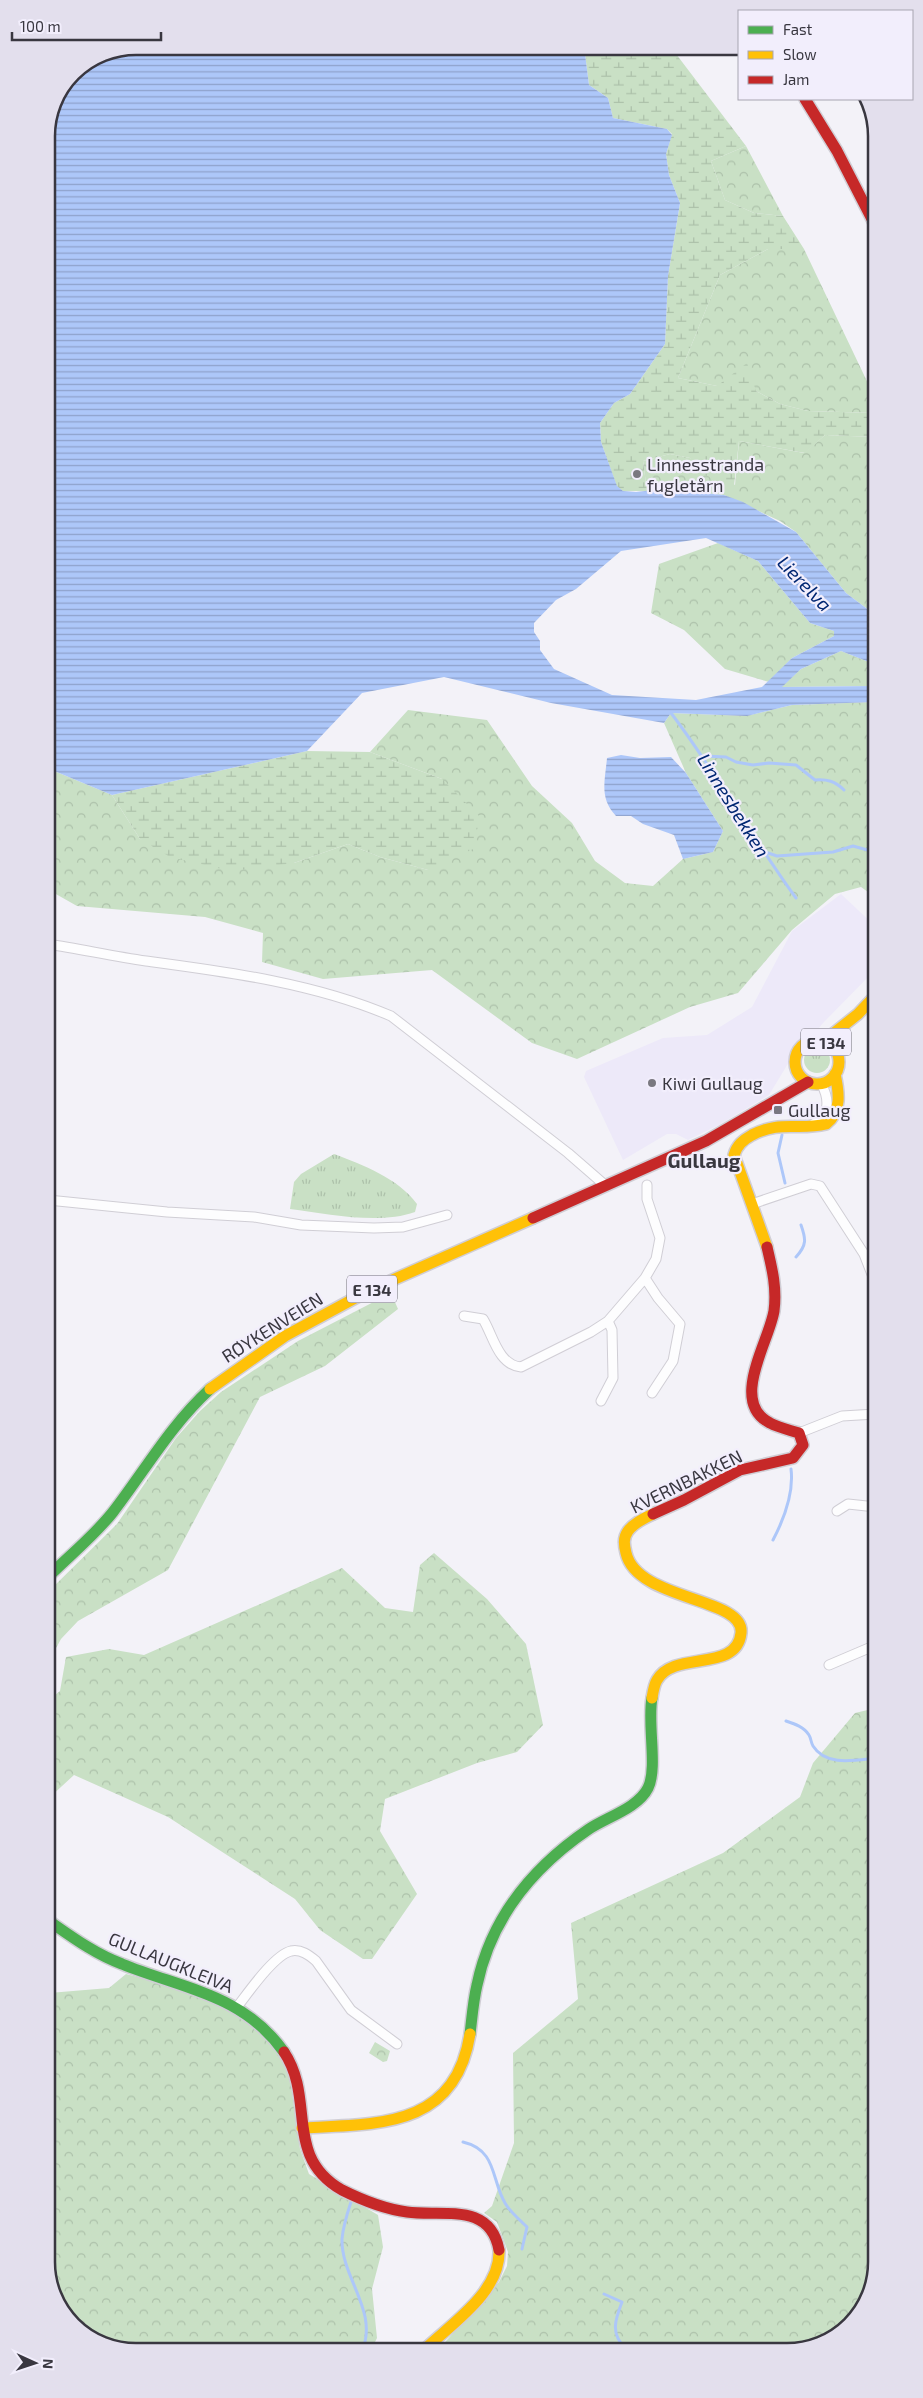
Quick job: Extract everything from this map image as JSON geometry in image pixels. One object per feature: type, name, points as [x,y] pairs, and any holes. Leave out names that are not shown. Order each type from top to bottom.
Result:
[{"type":"main road","points":[[806,100],[836,151],[868,212]]},
{"type":"main road","name":"E 134","points":[[824,1041],[858,1014],[868,1003]]},
{"type":"main road","name":"E 134","points":[[821,1083],[835,1074],[838,1054],[858,1014]]},
{"type":"main road","name":"E 134","points":[[808,1082],[801,1077],[796,1068],[795,1057],[801,1046],[812,1040],[824,1041],[832,1046],[838,1054]]},
{"type":"main road","name":"RØYKENVEIEN","points":[[770,1103],[796,1068]]},
{"type":"main road","points":[[799,1433],[786,1430],[762,1418],[753,1403],[750,1389],[774,1311],[776,1288],[771,1258],[734,1160],[736,1146],[768,1127],[824,1124],[832,1118],[836,1111],[839,1094],[835,1074]]},
{"type":"main road","points":[[808,1082],[821,1083]]},
{"type":"main road","name":"RØYKENVEIEN","points":[[55,1570],[112,1513],[155,1450],[189,1408],[235,1369],[285,1336],[345,1302],[418,1268],[706,1141],[808,1082]]},
{"type":"main road","name":"KVERNBAKKEN","points":[[302,2128],[402,2118],[427,2108],[439,2100],[454,2083],[467,2056],[479,1976],[494,1937],[514,1899],[535,1873],[564,1848],[632,1804],[644,1794],[650,1784],[652,1774],[652,1696],[657,1679],[664,1671],[672,1667],[720,1657],[733,1651],[741,1640],[738,1624],[727,1612],[657,1584],[638,1574],[631,1567],[624,1549],[630,1528],[639,1520],[682,1502],[721,1479],[747,1467],[793,1458],[803,1445],[799,1433]]},
{"type":"main road","name":"GULLAUGKLEIVA","points":[[55,1925],[121,1964],[144,1974],[193,1987],[237,2007],[275,2040],[293,2067],[302,2128],[313,2164],[323,2177],[346,2191],[393,2208],[416,2213],[466,2214],[489,2227],[499,2245],[499,2267],[488,2284],[431,2343]]},
{"type":"street","points":[[55,945],[246,976],[336,996],[391,1016],[568,1153],[606,1186]]},
{"type":"street","points":[[812,1125],[821,1119],[826,1111],[828,1100],[821,1083]]},
{"type":"street","points":[[752,1204],[811,1184],[820,1186],[864,1254],[868,1264]]},
{"type":"street","points":[[464,1316],[483,1319],[504,1358],[510,1365],[521,1367],[591,1332],[608,1321],[645,1278],[656,1259],[660,1238],[648,1199],[647,1185]]},
{"type":"street","points":[[55,1201],[167,1212],[254,1217],[301,1225],[374,1228],[403,1226],[447,1214]]},
{"type":"street","points":[[645,1278],[658,1298],[680,1324],[673,1361],[652,1393]]},
{"type":"street","points":[[601,1401],[613,1378],[612,1330],[608,1321]]},
{"type":"street","points":[[799,1433],[842,1416],[868,1414]]},
{"type":"street","points":[[837,1511],[848,1504],[868,1506]]},
{"type":"street","points":[[829,1666],[868,1649]]},
{"type":"street","points":[[237,2007],[283,1955],[298,1951],[309,1955],[316,1961],[351,2010],[397,2044]]},
{"type":"shaded area","points":[[841,894],[868,919],[868,977],[824,1022],[789,1062],[769,1095],[719,1125],[688,1140],[676,1134],[667,1134],[623,1160],[584,1077],[586,1071],[663,1038],[707,1035],[752,1007],[792,931]]},
{"type":"green space","points":[[585,55],[677,55],[746,146],[711,161],[725,200],[754,213],[783,216],[804,249],[768,249],[720,275],[678,378],[717,386],[747,363],[756,391],[780,404],[808,411],[868,413],[868,437],[825,435],[805,453],[739,441],[734,486],[700,473],[690,458],[670,454],[643,461],[647,491],[623,491],[617,487],[601,442],[600,423],[614,403],[630,394],[665,344],[668,276],[680,203],[669,175],[666,154],[672,134],[667,129],[613,118],[608,98],[589,85]]},
{"type":"green space","points":[[746,146],[783,216],[754,213],[725,200],[711,161]]},
{"type":"green space","points":[[768,249],[804,249],[868,383],[868,413],[808,411],[780,404],[756,391],[678,378],[720,275]]},
{"type":"green space","points":[[825,435],[868,437],[868,610],[846,593],[796,532],[780,521],[724,495],[663,489],[647,491],[643,461],[670,454],[690,458],[735,485],[739,441],[804,453]]},
{"type":"green space","points":[[718,543],[758,561],[810,623],[834,631],[834,636],[792,658],[769,682],[725,669],[684,630],[651,613],[659,564]]},
{"type":"green space","points":[[841,651],[868,662],[868,686],[781,687],[801,669]]},
{"type":"green space","points":[[868,702],[868,892],[861,887],[835,894],[792,930],[738,993],[690,1007],[577,1059],[532,1043],[432,970],[323,979],[262,962],[263,933],[205,917],[77,906],[55,894],[55,771],[112,795],[140,839],[294,863],[348,844],[380,857],[428,870],[442,779],[370,752],[408,710],[487,720],[532,786],[572,823],[595,861],[625,883],[653,886],[683,859],[713,852],[723,831],[686,773],[664,723],[671,713],[746,716],[792,705]]},
{"type":"green space","points":[[307,751],[370,752],[442,779],[480,817],[473,849],[428,870],[380,857],[348,844],[294,863],[231,871],[170,857],[140,839],[112,795]]},
{"type":"green space","points":[[817,1047],[826,1051],[830,1060],[826,1069],[817,1073],[808,1069],[804,1060],[808,1051]]},
{"type":"green space","points":[[334,1154],[379,1173],[400,1187],[417,1204],[415,1212],[386,1218],[370,1218],[337,1216],[290,1209],[294,1182],[301,1174]]},
{"type":"green space","points":[[391,1293],[398,1309],[325,1366],[260,1397],[168,1570],[78,1621],[61,1639],[55,1650],[55,1585],[117,1524],[176,1438],[200,1411],[221,1392],[298,1341]]},
{"type":"green space","points":[[434,1553],[487,1599],[526,1644],[543,1725],[517,1752],[477,1763],[385,1799],[380,1831],[417,1894],[372,1959],[363,1959],[320,1930],[295,1899],[168,1817],[74,1775],[55,1792],[55,1695],[60,1691],[66,1657],[109,1649],[144,1655],[342,1568],[385,1608],[413,1612],[420,1565]]},
{"type":"green space","points":[[868,1710],[868,2262],[864,2288],[860,2298],[844,2319],[832,2329],[818,2337],[797,2342],[444,2343],[499,2282],[507,2266],[508,2252],[497,2222],[484,2213],[492,2206],[514,2143],[513,2053],[578,1999],[571,1923],[723,1853],[800,1797],[813,1763],[855,1713]]},
{"type":"green space","points":[[126,1974],[188,1990],[232,2010],[271,2042],[289,2071],[300,2149],[309,2174],[378,2215],[383,2247],[372,2289],[377,2338],[374,2343],[131,2343],[105,2337],[96,2332],[75,2315],[69,2307],[61,2293],[55,2262],[55,1992],[109,1988]]},
{"type":"green space","points":[[375,2042],[390,2051],[387,2061],[383,2062],[369,2053]]},
{"type":"water","name":"Lierelva","points":[[136,55],[585,55],[589,85],[608,98],[613,118],[667,129],[672,135],[666,154],[669,175],[680,203],[668,276],[665,344],[630,394],[614,403],[600,423],[601,442],[617,486],[623,491],[636,492],[663,489],[724,495],[743,502],[796,532],[846,593],[868,610],[868,662],[841,651],[801,669],[782,687],[868,686],[868,702],[792,705],[747,716],[671,713],[664,723],[551,703],[444,677],[362,693],[307,751],[112,795],[55,771],[55,131],[63,100],[83,75],[96,66],[110,59]],"holes":[[[706,538],[758,561],[810,623],[834,631],[834,636],[792,658],[762,687],[696,700],[612,695],[554,669],[540,650],[540,641],[534,632],[534,623],[556,600],[576,589],[621,551]]]},
{"type":"water","points":[[621,755],[640,758],[671,757],[686,773],[723,831],[713,852],[683,859],[674,835],[643,824],[631,816],[616,816],[607,803],[604,782],[607,758]]},
{"type":"waterway","name":"Linnesbekken","points":[[671,713],[796,898]]},
{"type":"waterway","points":[[704,756],[726,757],[736,762],[753,765],[769,763],[796,765],[815,780],[831,781],[844,790]]},
{"type":"waterway","points":[[762,851],[777,856],[833,852],[853,846],[868,850]]},
{"type":"waterway","name":"Linnesbekken","points":[[782,1135],[778,1153],[785,1183]]},
{"type":"waterway","name":"Linnesbekken","points":[[796,1257],[804,1245],[804,1234],[801,1225]]},
{"type":"waterway","name":"Linnesbekken","points":[[773,1540],[790,1496],[791,1469]]},
{"type":"waterway","name":"Linnesbekken","points":[[786,1721],[805,1730],[810,1736],[813,1746],[826,1757],[842,1761],[868,1759]]},
{"type":"waterway","points":[[463,2142],[474,2146],[488,2158],[505,2203],[512,2213],[527,2227],[522,2249]]},
{"type":"waterway","points":[[351,2202],[344,2225],[343,2253],[363,2308],[366,2322],[364,2343]]},
{"type":"waterway","points":[[604,2294],[622,2302],[615,2327],[621,2343]]},
{"type":"traffic: fast","points":[[55,1570],[106,1521],[170,1433],[210,1389]]},
{"type":"traffic: fast","points":[[470,2034],[476,1991],[484,1961],[504,1916],[517,1896],[533,1877],[569,1844],[589,1829],[630,1807],[648,1788],[652,1769],[652,1698]]},
{"type":"traffic: fast","points":[[55,1925],[84,1945],[112,1960],[231,2005],[250,2017],[268,2033],[284,2052]]},
{"type":"traffic: slow","points":[[824,1041],[858,1014],[868,1003]]},
{"type":"traffic: slow","points":[[817,1040],[829,1044],[835,1050],[839,1062],[835,1074],[829,1080],[817,1084],[805,1080],[799,1074],[795,1062],[799,1050],[805,1044],[817,1040]]},
{"type":"traffic: slow","points":[[767,1247],[734,1155],[735,1151],[743,1141],[752,1135],[772,1128],[807,1127],[826,1124],[835,1114],[837,1108],[838,1088],[835,1074]]},
{"type":"traffic: slow","points":[[210,1389],[285,1336],[370,1290],[533,1218]]},
{"type":"traffic: slow","points":[[652,1698],[656,1682],[665,1671],[690,1662],[717,1658],[729,1653],[737,1645],[741,1633],[738,1621],[726,1612],[668,1590],[649,1581],[634,1569],[626,1553],[625,1536],[633,1526],[653,1514]]},
{"type":"traffic: slow","points":[[302,2128],[359,2125],[385,2121],[409,2115],[431,2104],[448,2088],[462,2065],[470,2034]]},
{"type":"traffic: slow","points":[[432,2343],[460,2318],[483,2293],[492,2280],[499,2250]]},
{"type":"traffic: jam","points":[[806,100],[837,151],[868,211]]},
{"type":"traffic: jam","points":[[533,1218],[706,1141],[808,1082]]},
{"type":"traffic: jam","points":[[653,1514],[740,1470],[793,1458],[803,1445],[799,1433],[770,1423],[758,1413],[753,1401],[752,1387],[755,1371],[771,1324],[775,1303],[772,1270],[767,1247]]},
{"type":"traffic: jam","points":[[284,2052],[293,2070],[298,2089],[306,2144],[313,2161],[324,2176],[342,2190],[390,2209],[420,2213],[462,2214],[475,2218],[486,2224],[494,2235],[499,2250]]},
{"type":"place","name":"Linnesstranda fugletårn","points":[[637,474]]},
{"type":"place","name":"Kiwi Gullaug","points":[[652,1083]]},
{"type":"place","name":"Gullaug","points":[[778,1110]]},
{"type":"district","name":"Gullaug","points":[[704,1160]]}]
